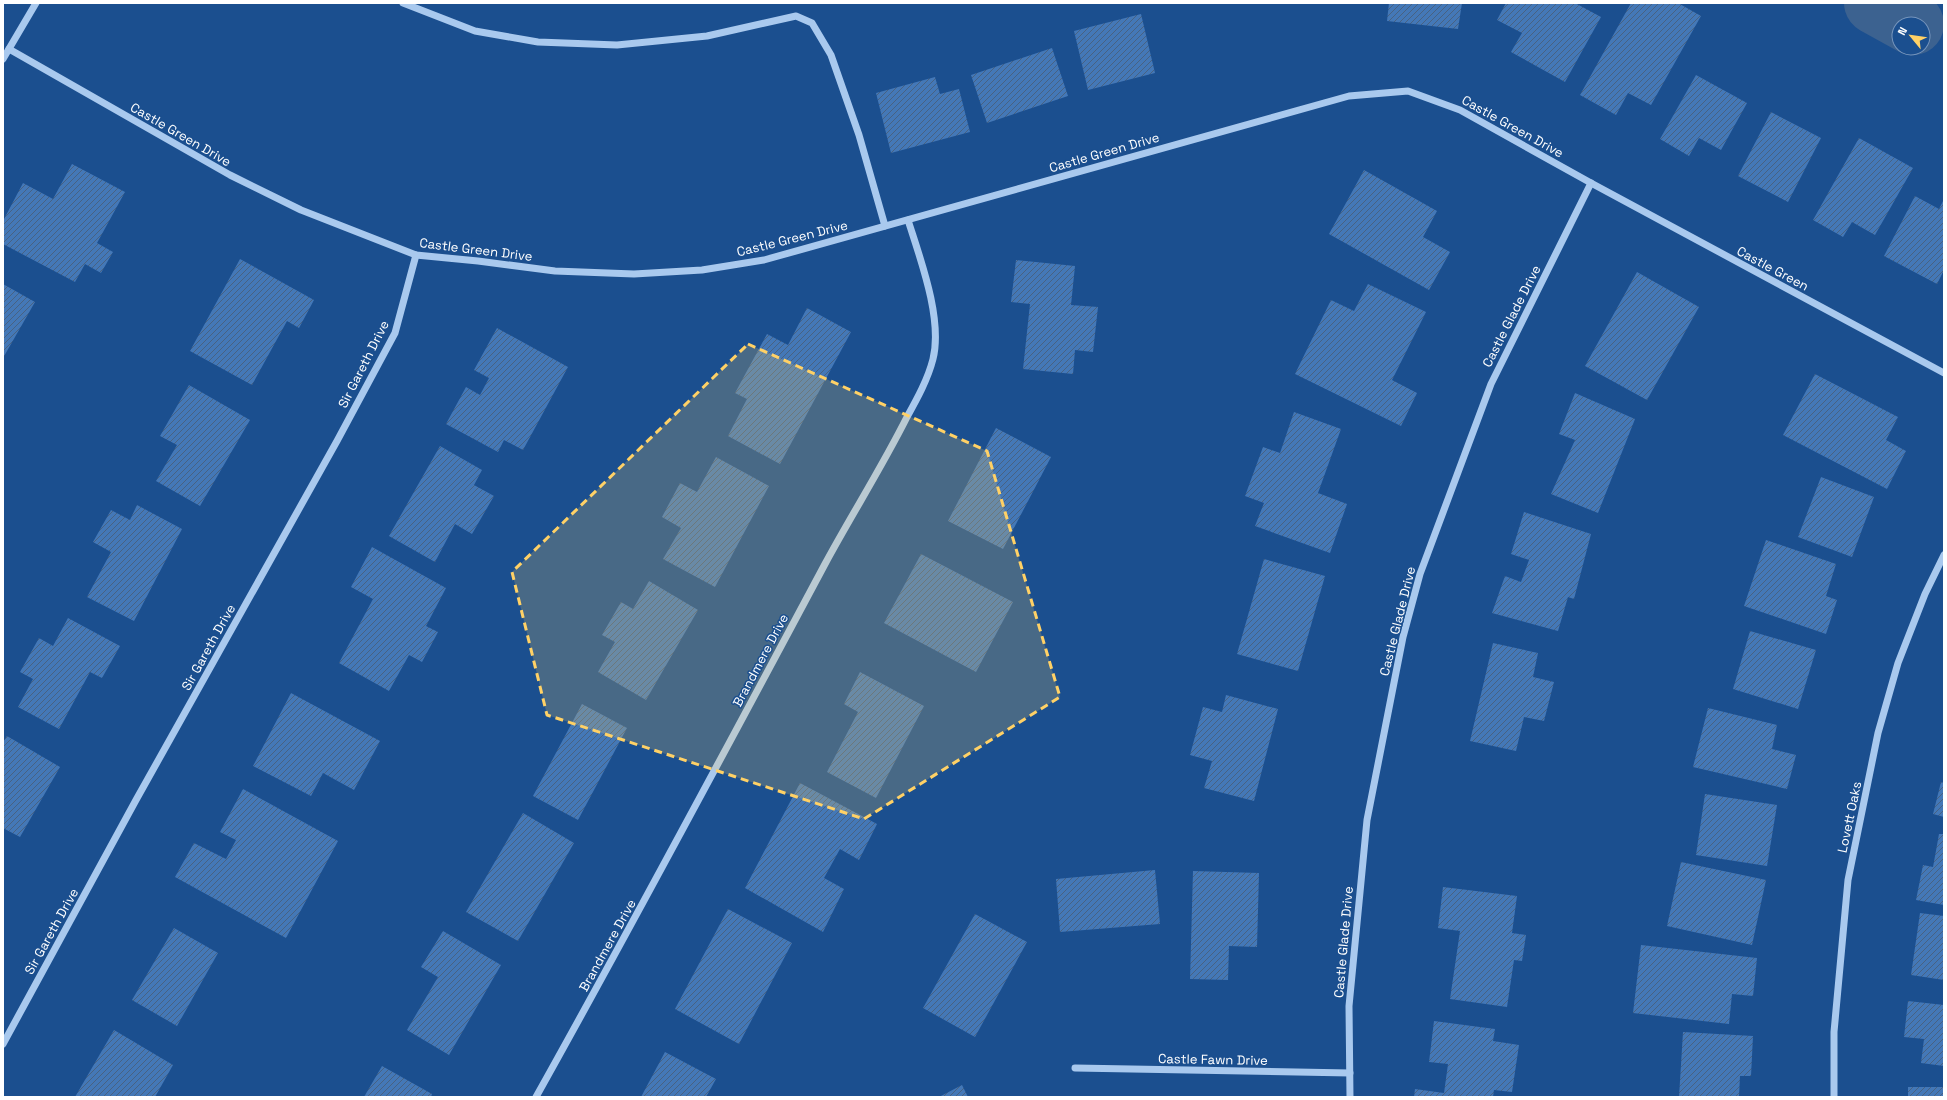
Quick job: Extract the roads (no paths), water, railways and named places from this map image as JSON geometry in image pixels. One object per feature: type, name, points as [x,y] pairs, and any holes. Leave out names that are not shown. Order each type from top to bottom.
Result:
[{"type":"street","points":[[3,59],[36,3]]},
{"type":"street","points":[[403,3],[475,32],[538,42],[618,45],[707,36],[796,16],[812,23],[831,55],[859,135],[885,226]]},
{"type":"street","name":"Castle Green Drive","points":[[9,49],[230,176],[301,210],[416,255],[478,261],[555,272],[634,274],[702,270],[764,260],[1349,96],[1408,91],[1460,110],[1591,183]]},
{"type":"street","name":"Castle Green","points":[[1591,183],[1944,373]]},
{"type":"street","name":"Castle Glade Drive","points":[[1350,1097],[1349,1006],[1366,820],[1403,637],[1420,574],[1491,384],[1591,183]]},
{"type":"street","name":"Brandmere Drive","points":[[536,1097],[649,895],[834,548],[892,447],[922,389],[934,357],[934,325],[929,289],[908,220]]},
{"type":"street","name":"Sir Gareth Drive","points":[[3,1044],[337,440],[395,332],[416,255]]},
{"type":"street","name":"Lovett Oaks","points":[[1834,1097],[1834,1032],[1850,873],[1878,733],[1898,663],[1925,594],[1944,554]]},
{"type":"street","name":"Castle Fawn Drive","points":[[1074,1068],[1350,1073]]},
{"type":"waterway","points":[[1875,3],[1899,16]]}]
